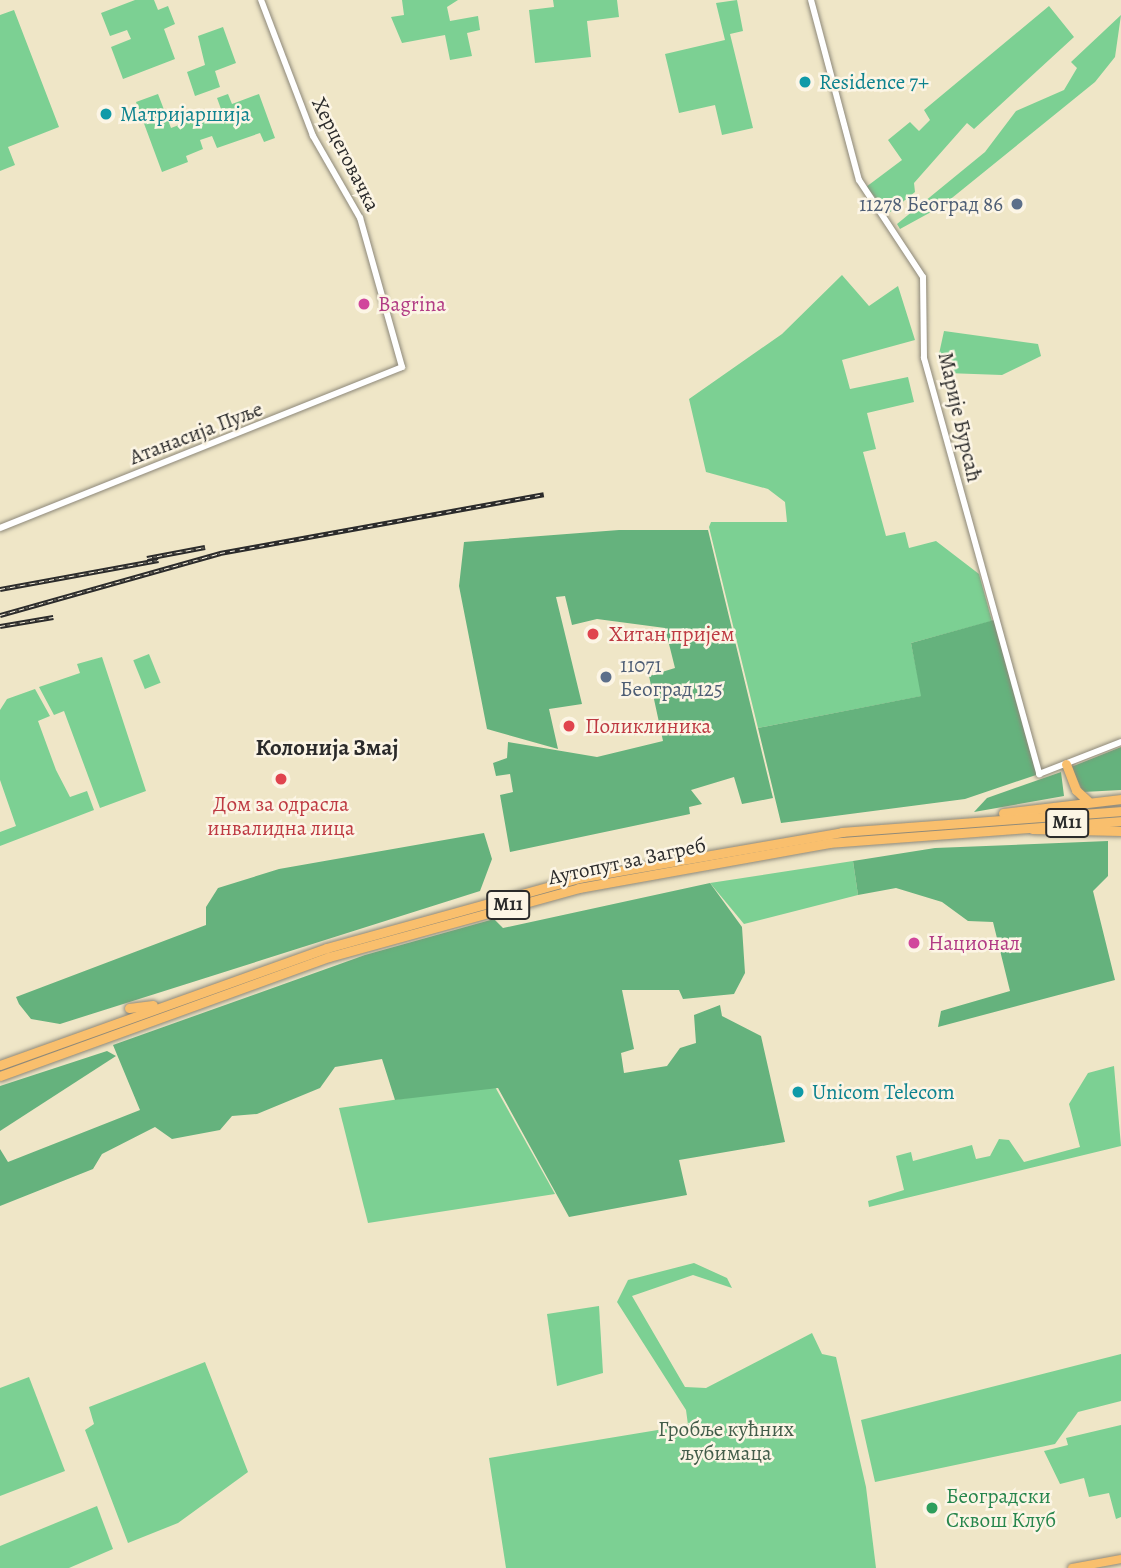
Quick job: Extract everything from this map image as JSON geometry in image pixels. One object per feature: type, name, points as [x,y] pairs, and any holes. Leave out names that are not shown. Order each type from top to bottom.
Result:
[{"type":"highway","points":[[1057,805],[1070,796],[1072,784],[1066,764]]},
{"type":"highway","points":[[1072,784],[1088,801]]},
{"type":"highway","points":[[996,817],[1057,805],[1121,799]]},
{"type":"highway","name":"Аутопут за Загреб","points":[[0,1065],[373,933],[579,878],[797,838],[996,817],[1121,811]]},
{"type":"highway","name":"Аутопут за Загреб","points":[[0,1076],[329,957],[523,901],[772,851],[1014,825],[1121,821]]},
{"type":"highway","points":[[1014,825],[1121,831]]},
{"type":"highway","points":[[130,1007],[169,1003]]},
{"type":"main road","points":[[1072,1568],[1121,1559]]},
{"type":"street","name":"Херцеговачка","points":[[261,0],[313,135],[360,218],[402,367]]},
{"type":"street","name":"Марије Бурсаћ","points":[[811,0],[854,166],[874,205],[897,233],[923,277],[924,358],[1039,774],[1066,764]]},
{"type":"street","name":"Атанасија Пуље","points":[[0,528],[402,367]]},
{"type":"street","points":[[1066,764],[1121,742]]},
{"type":"green space","points":[[135,0],[154,0],[158,10],[168,6],[175,24],[164,29],[175,59],[123,79],[111,47],[131,39],[127,30],[110,36],[101,13]]},
{"type":"green space","points":[[402,0],[458,0],[447,7],[450,21],[478,16],[480,30],[467,33],[472,56],[450,60],[445,35],[402,43],[391,17],[404,15]]},
{"type":"green space","points":[[553,0],[617,0],[619,17],[587,21],[591,57],[535,63],[529,10],[554,7]]},
{"type":"green space","points":[[737,0],[743,31],[730,34],[753,128],[722,135],[715,105],[679,113],[665,54],[725,40],[716,3]]},
{"type":"green space","points":[[1049,6],[1074,37],[974,129],[967,123],[914,183],[915,192],[889,213],[866,187],[902,160],[888,140],[910,122],[919,131],[930,120],[924,110]]},
{"type":"green space","points":[[14,10],[59,127],[8,147],[15,165],[0,171],[0,15]]},
{"type":"green space","points":[[1121,15],[1115,57],[1095,82],[942,206],[900,229],[897,224],[985,152],[1016,111],[1064,90],[1077,68],[1071,62]]},
{"type":"green space","points":[[223,27],[236,63],[215,71],[220,87],[195,96],[187,72],[205,65],[198,36]]},
{"type":"green space","points":[[158,94],[171,128],[221,109],[217,98],[228,94],[232,104],[259,94],[275,138],[264,142],[260,133],[217,148],[212,136],[200,140],[203,149],[186,156],[188,162],[162,172],[136,102]]},
{"type":"green space","points":[[842,275],[869,306],[898,286],[915,340],[842,360],[850,389],[908,377],[914,402],[867,413],[876,449],[863,452],[886,536],[905,532],[909,548],[936,541],[979,574],[992,621],[911,643],[922,696],[758,728],[709,527],[711,522],[787,522],[785,502],[768,489],[706,472],[689,399],[782,334]]},
{"type":"green space","points":[[944,331],[1038,344],[1041,356],[1002,375],[946,373],[939,354]]},
{"type":"green space","points":[[619,530],[708,530],[773,798],[742,804],[734,777],[691,790],[702,804],[689,807],[690,814],[510,852],[500,795],[513,792],[510,774],[496,776],[493,763],[507,758],[508,742],[597,757],[663,741],[649,676],[675,668],[665,628],[597,619],[572,625],[565,596],[556,597],[582,704],[549,709],[558,749],[487,729],[459,586],[464,542]]},
{"type":"green space","points":[[994,620],[1039,774],[965,799],[781,823],[758,728],[921,696],[911,643]]},
{"type":"green space","points":[[149,654],[161,683],[145,689],[133,660]]},
{"type":"green space","points":[[102,657],[146,791],[100,808],[64,711],[54,715],[39,687],[80,673],[77,664]]},
{"type":"green space","points":[[35,689],[50,716],[38,721],[56,770],[70,797],[87,791],[94,810],[0,846],[0,832],[16,826],[0,780],[0,710],[7,699]]},
{"type":"green space","points":[[1121,747],[1121,790],[1083,792],[1071,767]]},
{"type":"green space","points":[[1061,772],[1064,796],[974,812],[987,798]]},
{"type":"green space","points":[[484,833],[492,859],[480,891],[60,1024],[31,1019],[16,997],[206,925],[206,907],[218,888],[279,869]]},
{"type":"green space","points":[[1108,841],[1108,876],[1093,891],[1115,980],[938,1027],[941,1011],[1010,991],[993,922],[968,921],[942,902],[896,888],[858,895],[853,861],[935,848]]},
{"type":"green space","points":[[853,861],[858,895],[744,924],[710,883]]},
{"type":"green space","points":[[710,883],[742,927],[745,973],[734,994],[683,999],[679,990],[622,990],[634,1049],[621,1053],[624,1073],[667,1066],[680,1048],[696,1043],[694,1015],[720,1005],[722,1016],[761,1036],[785,1142],[679,1160],[687,1195],[569,1217],[498,1088],[395,1100],[382,1059],[335,1067],[320,1088],[257,1114],[232,1116],[220,1130],[172,1139],[155,1127],[102,1154],[93,1169],[0,1206],[0,1149],[8,1162],[140,1110],[113,1045],[365,955],[494,919],[503,928]]},
{"type":"green space","points":[[107,1051],[116,1056],[0,1131],[0,1086]]},
{"type":"green space","points":[[1114,1066],[1121,1146],[869,1207],[868,1201],[904,1190],[896,1156],[911,1152],[913,1161],[972,1145],[976,1159],[990,1156],[999,1139],[1009,1140],[1024,1162],[1080,1147],[1069,1104],[1088,1073]]},
{"type":"green space","points":[[494,1085],[555,1194],[368,1223],[339,1108]]},
{"type":"green space","name":"Гробље кућних љубимаца","points":[[694,1263],[727,1278],[732,1288],[693,1275],[632,1296],[685,1387],[706,1388],[812,1333],[822,1354],[836,1357],[866,1487],[876,1568],[506,1568],[489,1458],[688,1425],[686,1410],[617,1302],[628,1280]]},
{"type":"green space","points":[[599,1306],[603,1373],[557,1386],[547,1314]]},
{"type":"green space","points":[[1121,1354],[1121,1401],[1078,1412],[1055,1444],[875,1482],[861,1420]]},
{"type":"green space","points":[[205,1362],[248,1472],[178,1523],[128,1543],[85,1430],[94,1424],[89,1407]]},
{"type":"green space","points":[[29,1377],[65,1471],[0,1496],[0,1388]]},
{"type":"green space","points":[[1121,1425],[1121,1517],[1116,1519],[1109,1493],[1089,1497],[1084,1478],[1060,1484],[1044,1451],[1068,1445],[1066,1438]]},
{"type":"green space","points":[[97,1506],[113,1549],[69,1568],[0,1568],[0,1546]]},
{"type":"railway","points":[[0,615],[220,553],[544,494]]},
{"type":"railway","points":[[147,558],[205,547]]},
{"type":"railway","points":[[0,589],[158,560]]},
{"type":"railway","points":[[0,626],[53,617]]},
{"type":"place","name":"Residence 7+","points":[[805,82]]},
{"type":"place","name":"Матријаршија","points":[[106,114]]},
{"type":"place","name":"11278 Београд 86","points":[[1017,204]]},
{"type":"place","name":"Bagrina","points":[[364,304]]},
{"type":"place","name":"Хитан пријем","points":[[593,634]]},
{"type":"place","name":"11071 Београд 125","points":[[606,677]]},
{"type":"place","name":"Поликлиника","points":[[569,726]]},
{"type":"place","name":"Дом за одрасла инвалидна лица","points":[[281,779]]},
{"type":"place","name":"Национал","points":[[914,943]]},
{"type":"place","name":"Unicom Telecom","points":[[798,1092]]},
{"type":"place","name":"Београдски Сквош Клуб","points":[[932,1508]]},
{"type":"district","name":"Колонија Змај","points":[[327,748]]}]
